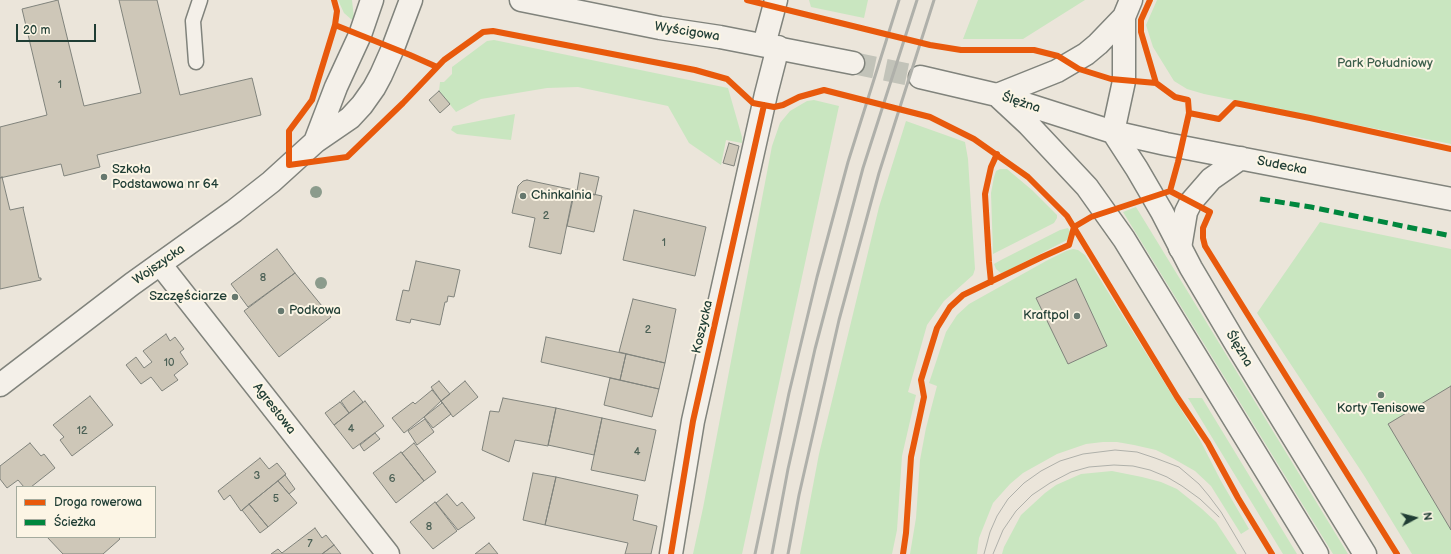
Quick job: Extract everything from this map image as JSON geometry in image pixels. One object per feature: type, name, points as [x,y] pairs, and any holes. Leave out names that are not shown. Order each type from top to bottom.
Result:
[{"type":"street","name":"Wojszycka","points":[[315,142],[336,87],[360,35],[372,0]]},
{"type":"street","name":"Wojszycka","points":[[0,385],[118,294],[234,211],[271,182],[315,142],[350,118],[362,105],[370,93],[390,55],[411,0]]},
{"type":"street","name":"Wyścigowa","points":[[521,0],[660,28],[771,46],[853,63]]},
{"type":"street","name":"Koszycka","points":[[671,554],[694,421],[766,94],[776,0]]},
{"type":"street","points":[[920,77],[996,94],[1057,71],[1071,64],[1098,44],[1127,8]]},
{"type":"street","points":[[1113,132],[1124,80],[1127,8]]},
{"type":"street","name":"Ślężna","points":[[996,94],[1113,132],[1143,180],[1191,268],[1236,344],[1365,554]]},
{"type":"street","name":"Ślężna","points":[[996,94],[1028,124],[1087,187],[1124,239],[1317,554]]},
{"type":"street","name":"Sudecka","points":[[1113,132],[1451,199]]},
{"type":"street","points":[[1180,248],[1186,212],[1191,202],[1211,179],[1241,158]]},
{"type":"street","name":"Agrestowa","points":[[160,264],[388,554]]},
{"type":"lane","points":[[196,62],[193,21],[200,0]]},
{"type":"green space","points":[[338,0],[352,0],[354,18],[352,20],[344,13]]},
{"type":"green space","points":[[809,0],[868,0],[864,18],[811,7]]},
{"type":"green space","points":[[978,0],[1085,0],[1023,39],[963,39]]},
{"type":"green space","name":"Park Południowy","points":[[1157,0],[1451,0],[1451,144],[1204,94],[1187,89],[1174,81],[1153,47],[1146,25]]},
{"type":"green space","points":[[494,40],[728,88],[742,137],[742,143],[726,140],[721,165],[689,143],[668,106],[578,87],[547,88],[481,99],[456,112],[439,91],[440,82],[444,82],[452,74],[452,67],[487,41]]},
{"type":"green space","points":[[814,100],[839,106],[742,554],[693,554],[772,146],[780,123],[790,111],[807,101]]},
{"type":"green space","points":[[515,114],[511,140],[457,134],[451,130],[453,126]]},
{"type":"green space","points":[[906,121],[965,142],[968,159],[975,269],[973,275],[944,301],[927,325],[908,392],[916,395],[902,456],[897,530],[892,554],[800,554],[819,454],[879,207]]},
{"type":"green space","points":[[1000,169],[1007,169],[1032,190],[1057,215],[1057,218],[1054,223],[993,254],[991,193],[996,171]]},
{"type":"green space","points":[[1136,207],[1348,554],[1333,554],[1123,212]]},
{"type":"green space","name":"Korty Tenisowe","points":[[1320,222],[1451,249],[1451,554],[1412,554],[1365,477],[1257,313]]},
{"type":"green space","points":[[1068,228],[1071,233],[1067,240],[1005,272],[1001,273],[996,269],[994,264],[1001,260],[1060,230]]},
{"type":"green space","points":[[1073,249],[1078,250],[1085,255],[1200,440],[1221,481],[1249,529],[1241,534],[1211,486],[1195,471],[1156,450],[1117,442],[1103,442],[1086,444],[1057,454],[1023,473],[1010,484],[993,503],[979,538],[977,554],[910,554],[916,518],[920,460],[926,428],[937,386],[929,383],[946,332],[957,315],[969,304],[1046,261]]},
{"type":"green space","points":[[1188,398],[1202,398],[1297,554],[1283,554]]},
{"type":"green space","points":[[1112,471],[1161,482],[1177,489],[1216,522],[1237,554],[1002,554],[1004,547],[1021,515],[1045,493],[1056,485],[1081,474]]},
{"type":"building","points":[[58,0],[84,106],[141,93],[119,0],[157,0],[180,95],[252,78],[261,115],[97,155],[100,167],[64,176],[61,164],[0,178],[0,127],[47,115],[22,9]]},
{"type":"building","points":[[439,91],[450,104],[440,113],[429,100]]},
{"type":"building","points":[[729,143],[739,146],[734,166],[723,163]]},
{"type":"building","points":[[580,173],[599,177],[595,195],[577,191]]},
{"type":"building","points":[[2,177],[10,210],[24,207],[39,278],[41,278],[41,280],[0,289],[0,178]]},
{"type":"building","points":[[527,180],[574,190],[561,254],[529,247],[535,218],[512,213],[518,186],[523,181]]},
{"type":"building","points":[[575,190],[602,196],[594,232],[567,226]]},
{"type":"building","points":[[634,210],[706,227],[695,276],[623,260]]},
{"type":"building","points":[[277,249],[295,273],[248,307],[231,284]]},
{"type":"building","points":[[416,261],[460,270],[454,297],[448,296],[447,302],[445,302],[440,325],[411,319],[410,323],[396,320],[403,290],[409,291]]},
{"type":"building","points":[[295,273],[331,317],[279,357],[244,311]]},
{"type":"building","points":[[1076,279],[1107,346],[1068,364],[1036,298]]},
{"type":"building","points":[[633,299],[676,309],[665,363],[619,352]]},
{"type":"building","points":[[166,334],[170,341],[175,337],[184,349],[180,352],[188,364],[174,375],[178,380],[162,391],[151,377],[141,384],[126,365],[136,357],[144,368],[152,362],[143,351]]},
{"type":"building","points":[[546,337],[626,354],[620,380],[541,362]]},
{"type":"building","points":[[626,354],[665,363],[659,389],[620,380]]},
{"type":"building","points":[[610,378],[659,389],[652,417],[604,405]]},
{"type":"building","points":[[439,381],[450,394],[441,401],[431,387]]},
{"type":"building","points":[[465,381],[478,397],[453,417],[441,401]]},
{"type":"building","points":[[1451,386],[1451,530],[1388,424]]},
{"type":"building","points":[[432,390],[441,401],[404,433],[392,418],[413,402],[415,404]]},
{"type":"building","points":[[354,391],[363,402],[349,413],[341,401]]},
{"type":"building","points":[[90,396],[113,425],[72,456],[60,440],[64,437],[53,425]]},
{"type":"building","points":[[503,398],[556,408],[548,446],[515,440],[509,462],[482,450],[490,411],[499,412]]},
{"type":"building","points":[[365,401],[384,426],[353,449],[334,425]]},
{"type":"building","points":[[441,401],[451,414],[433,428],[424,417],[442,403]]},
{"type":"building","points":[[340,402],[349,413],[334,425],[325,413]]},
{"type":"building","points":[[556,408],[602,418],[594,455],[548,445]]},
{"type":"building","points":[[602,418],[656,430],[645,481],[591,470]]},
{"type":"building","points":[[425,419],[434,432],[417,445],[408,431]]},
{"type":"building","points":[[375,433],[380,439],[364,451],[360,445]]},
{"type":"building","points":[[30,443],[41,456],[44,454],[55,468],[32,486],[23,486],[18,480],[7,488],[0,479],[0,466]]},
{"type":"building","points":[[414,443],[436,472],[424,481],[402,453]]},
{"type":"building","points":[[401,452],[424,481],[396,503],[373,473]]},
{"type":"building","points":[[260,458],[269,469],[277,463],[286,474],[241,511],[230,495],[224,500],[218,491]]},
{"type":"building","points":[[533,473],[556,477],[545,525],[523,520]]},
{"type":"building","points":[[285,475],[295,489],[289,494],[278,481]]},
{"type":"building","points":[[556,477],[638,495],[633,520],[657,526],[651,554],[625,554],[628,543],[545,525]]},
{"type":"building","points":[[278,481],[297,503],[268,527],[249,504]]},
{"type":"building","points":[[447,494],[457,506],[462,502],[475,518],[458,530],[436,503]]},
{"type":"building","points":[[435,502],[457,531],[433,549],[410,522]]},
{"type":"building","points":[[249,504],[268,527],[260,533],[242,510]]},
{"type":"building","points":[[315,528],[322,538],[326,535],[334,545],[322,554],[271,554],[278,549],[282,553]]},
{"type":"building","points":[[48,538],[120,539],[103,554],[63,554]]},
{"type":"building","points":[[489,543],[498,554],[475,554],[480,550]]},
{"type":"building","points":[[334,545],[341,554],[322,554]]},
{"type":"tunnel","points":[[853,63],[920,77]]},
{"type":"tram line","points":[[984,554],[990,532],[997,516],[1008,499],[1024,483],[1041,471],[1060,461],[1083,454],[1115,450],[1137,452],[1179,467],[1199,484],[1209,496],[1221,512],[1246,554]]},
{"type":"tram line","points":[[993,554],[1003,530],[1016,511],[1032,495],[1071,472],[1089,467],[1114,465],[1133,466],[1150,470],[1167,477],[1182,486],[1200,499],[1219,517]]},
{"type":"railway","points":[[755,554],[789,393],[817,277],[848,162],[899,0]]},
{"type":"railway","points":[[772,554],[788,469],[815,349],[863,168],[917,0]]},
{"type":"railway","points":[[788,554],[799,495],[839,320],[879,173],[934,0]]},
{"type":"marked path","points":[[1260,199],[1311,207],[1451,236]]},
{"type":"cycle path","points":[[334,0],[337,11],[335,25],[312,100],[289,131],[289,165],[347,157],[403,103],[444,60],[483,32],[493,31],[695,70],[727,79],[753,103],[774,107],[783,105],[799,97],[824,90],[930,117],[974,139],[1028,177],[1067,216],[1177,397],[1208,443],[1238,498],[1272,554]]},
{"type":"cycle path","points":[[747,0],[930,45],[961,50],[1034,50],[1058,56],[1079,69],[1111,79],[1156,83],[1175,97],[1188,100],[1189,113],[1170,191],[1091,217],[1074,227],[1069,245],[963,295],[950,307],[937,328],[921,380],[924,397],[911,457],[906,533],[903,554]]},
{"type":"cycle path","points":[[1150,0],[1141,20],[1141,32],[1156,83]]},
{"type":"cycle path","points":[[335,25],[437,67]]},
{"type":"cycle path","points":[[1189,113],[1219,119],[1235,103],[1451,149]]},
{"type":"cycle path","points":[[671,554],[693,421],[764,105]]},
{"type":"cycle path","points":[[991,282],[985,194],[991,167],[997,154]]},
{"type":"cycle path","points":[[1170,191],[1210,212],[1203,228],[1205,246],[1397,554]]},
{"type":"place","name":"Szkoła Podstawowa nr 64","points":[[104,177]]},
{"type":"place","name":"Chinkalnia","points":[[523,196]]},
{"type":"place","name":"Szczęściarze","points":[[235,297]]},
{"type":"place","name":"Podkowa","points":[[281,311]]},
{"type":"place","name":"Kraftpol","points":[[1077,316]]},
{"type":"place","name":"Korty Tenisowe","points":[[1381,395]]}]
